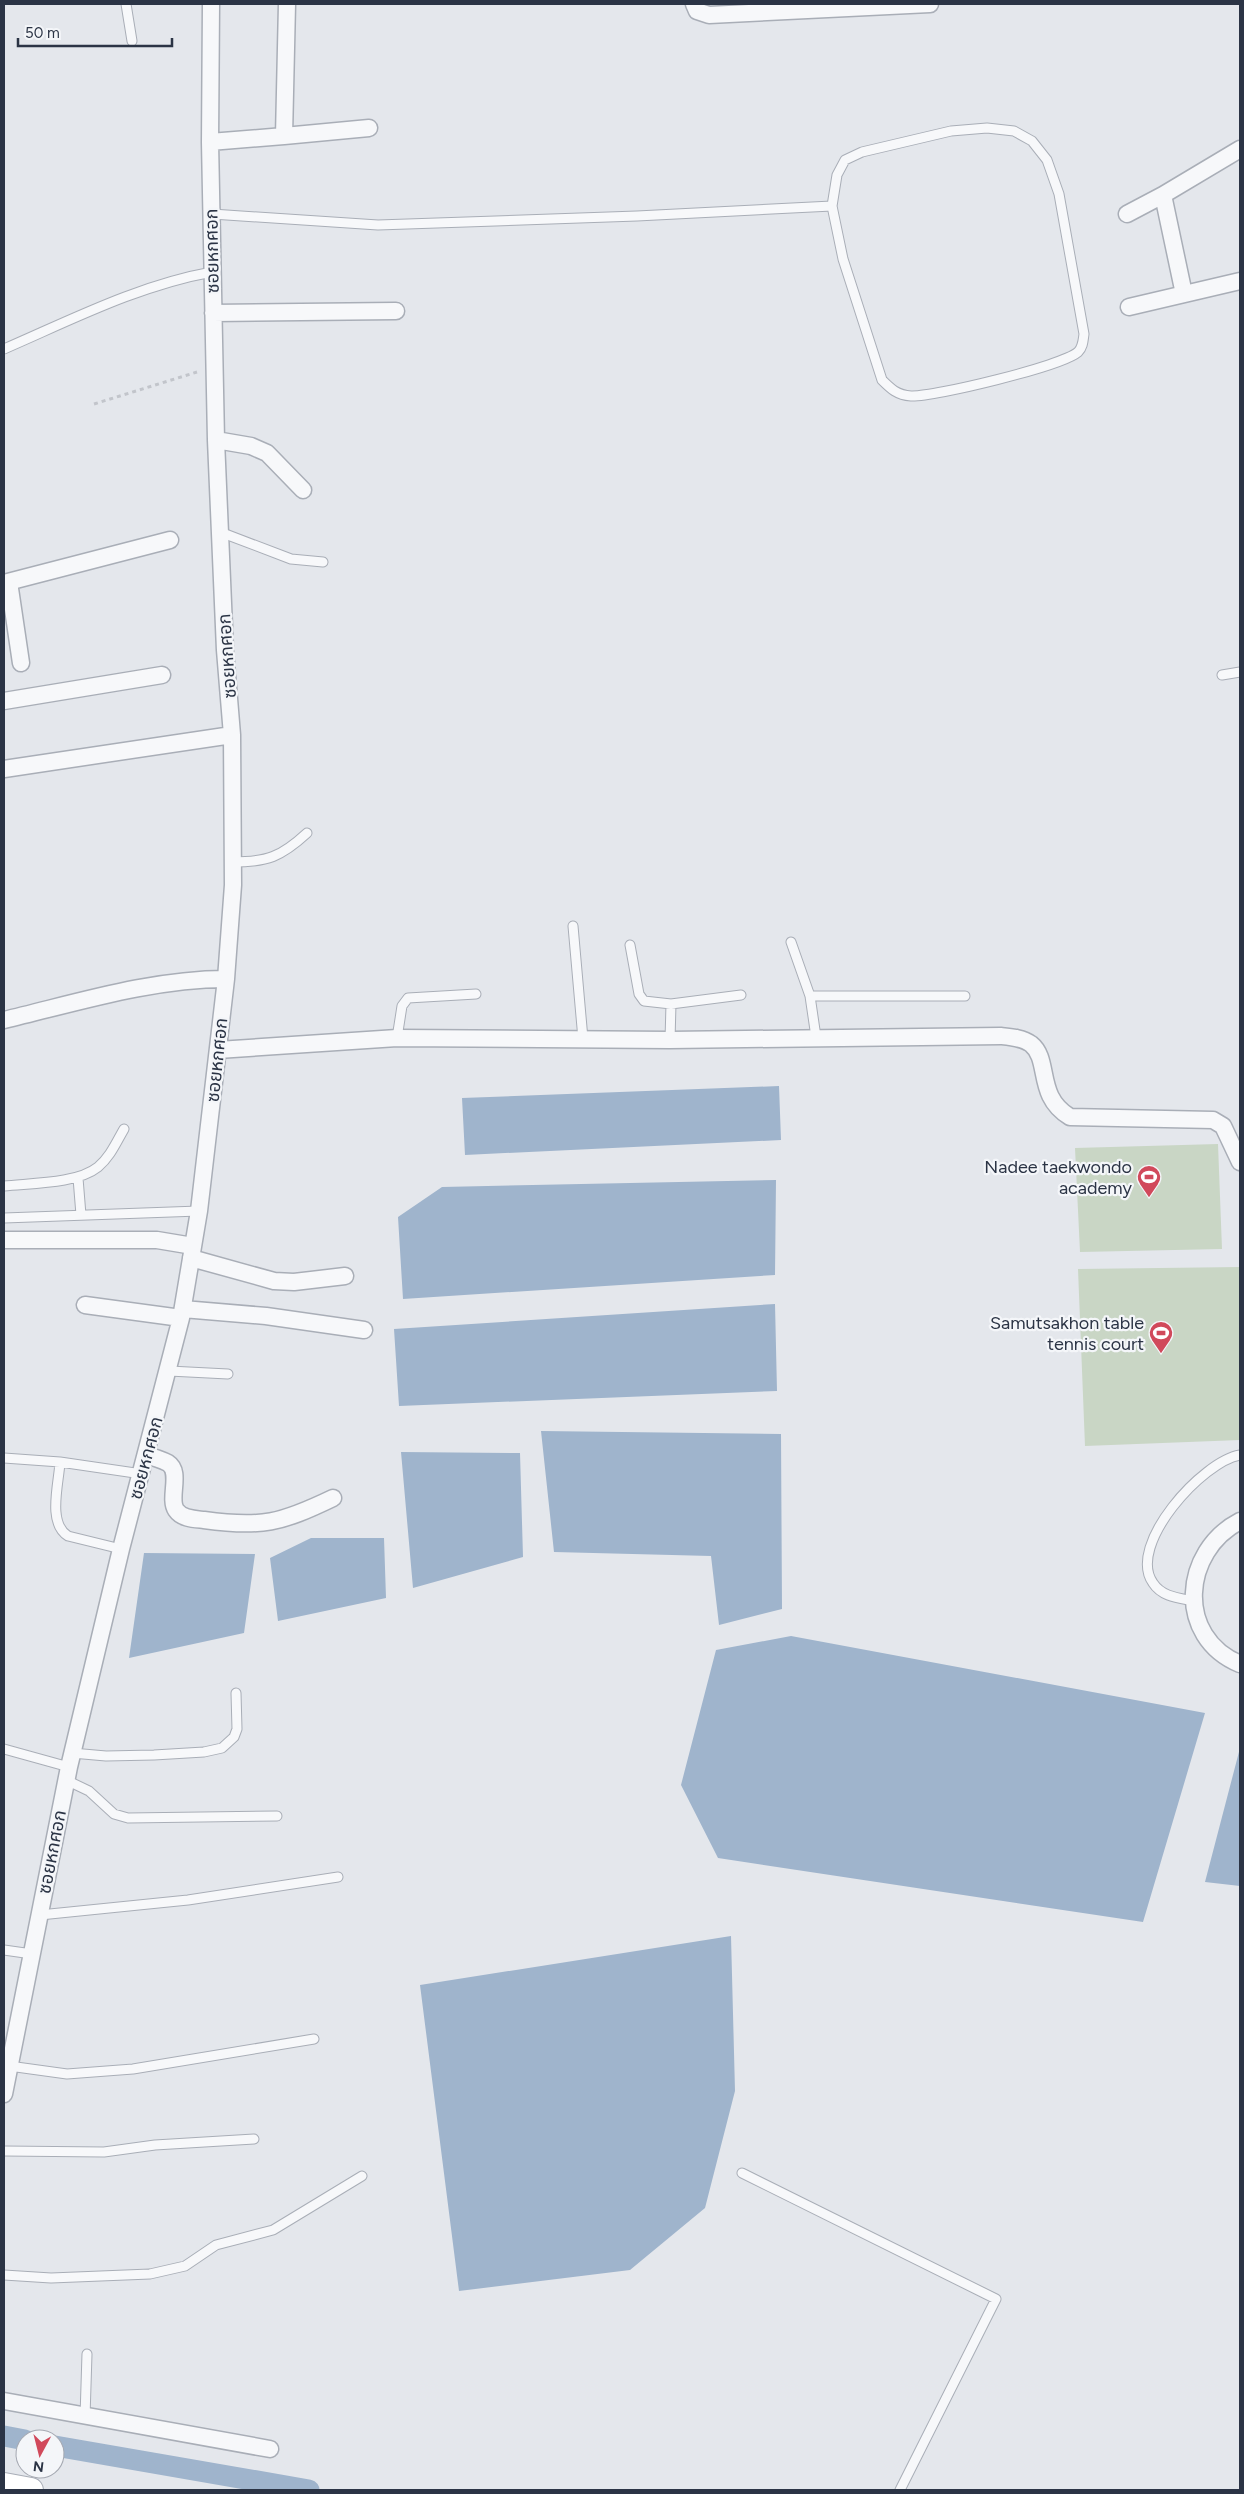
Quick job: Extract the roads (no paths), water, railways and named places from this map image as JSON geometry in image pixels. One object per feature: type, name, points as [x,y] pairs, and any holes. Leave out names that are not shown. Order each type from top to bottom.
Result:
[{"type":"street","name":"ซอยหกศอก","points":[[4,2094],[40,1915],[66,1766],[114,1547],[135,1473],[146,1455],[169,1371],[218,1050],[226,979],[233,862],[224,736],[220,532],[214,369],[210,142],[211,4]]},
{"type":"street","points":[[284,136],[287,4]]},
{"type":"street","points":[[694,4],[696,11],[710,15],[930,4]]},
{"type":"street","points":[[210,142],[369,128]]},
{"type":"street","points":[[1126,214],[1163,196],[1240,149]]},
{"type":"street","points":[[1163,196],[1184,294]]},
{"type":"street","points":[[1128,307],[1240,281]]},
{"type":"street","points":[[213,313],[396,311]]},
{"type":"street","points":[[216,440],[251,446],[268,452],[302,490]]},
{"type":"street","points":[[22,664],[6,582],[170,540]]},
{"type":"street","points":[[4,701],[162,675]]},
{"type":"street","points":[[4,769],[224,736]]},
{"type":"street","points":[[4,1020],[104,996],[189,980],[226,979]]},
{"type":"street","points":[[218,1050],[397,1038],[670,1040],[977,1035],[1021,1039],[1032,1045],[1039,1057],[1050,1098],[1060,1111],[1070,1117],[1213,1120],[1223,1126],[1240,1162]]},
{"type":"street","points":[[4,1240],[157,1240],[274,1281],[294,1282],[345,1276]]},
{"type":"street","points":[[85,1305],[142,1314],[257,1315],[364,1330]]},
{"type":"street","points":[[146,1455],[170,1464],[173,1470],[174,1505],[177,1512],[187,1518],[231,1524],[263,1524],[295,1516],[333,1498]]},
{"type":"street","points":[[1240,1521],[1219,1534],[1201,1558],[1194,1586],[1197,1616],[1212,1642],[1223,1653],[1240,1664]]},
{"type":"street","points":[[4,2401],[270,2449]]},
{"type":"street","points":[[4,2485],[31,2490]]},
{"type":"lane","points":[[126,4],[132,41]]},
{"type":"lane","points":[[987,128],[1014,131],[1032,141],[1047,160],[1058,194],[1084,334],[1083,345],[1079,352],[1029,371],[941,392],[911,396],[894,393],[882,380],[843,259],[832,206],[837,175],[845,160],[862,152],[950,131],[987,128]]},
{"type":"lane","points":[[212,214],[378,225],[638,216],[832,206]]},
{"type":"lane","points":[[4,349],[113,303],[174,280],[212,272]]},
{"type":"lane","points":[[220,532],[291,559],[322,562]]},
{"type":"lane","points":[[1222,675],[1240,672]]},
{"type":"lane","points":[[233,862],[258,862],[278,856],[307,833]]},
{"type":"lane","points":[[573,926],[583,1039]]},
{"type":"lane","points":[[792,942],[810,996],[816,1037]]},
{"type":"lane","points":[[630,945],[639,994],[644,1001],[671,1004],[741,995]]},
{"type":"lane","points":[[397,1038],[402,1006],[408,998],[476,994]]},
{"type":"lane","points":[[810,996],[965,996]]},
{"type":"lane","points":[[670,1040],[671,1004]]},
{"type":"lane","points":[[4,1186],[78,1178],[97,1168],[109,1155],[124,1129]]},
{"type":"lane","points":[[78,1178],[80,1215]]},
{"type":"lane","points":[[4,1218],[192,1211]]},
{"type":"lane","points":[[169,1371],[228,1374]]},
{"type":"lane","points":[[1194,1601],[1166,1596],[1152,1583],[1148,1568],[1150,1546],[1162,1522],[1183,1493],[1208,1469],[1231,1456],[1240,1455]]},
{"type":"lane","points":[[4,1458],[60,1462],[135,1473]]},
{"type":"lane","points":[[60,1462],[57,1523],[62,1532],[83,1540],[114,1547]]},
{"type":"lane","points":[[4,1749],[66,1766],[106,1756],[204,1752],[222,1748],[234,1737],[237,1729],[236,1693]]},
{"type":"lane","points":[[66,1766],[114,1814],[128,1818],[276,1816]]},
{"type":"lane","points":[[40,1915],[188,1900],[338,1877]]},
{"type":"lane","points":[[4,1950],[32,1954]]},
{"type":"lane","points":[[9,2066],[67,2074],[133,2070],[314,2039]]},
{"type":"lane","points":[[4,2151],[104,2152],[155,2145],[254,2139]]},
{"type":"lane","points":[[742,2173],[996,2298],[900,2490]]},
{"type":"lane","points":[[4,2275],[51,2278],[140,2275],[185,2266],[216,2245],[273,2230],[362,2176]]},
{"type":"lane","points":[[85,2417],[87,2354]]},
{"type":"water","points":[[779,1086],[781,1140],[465,1155],[462,1098]]},
{"type":"water","points":[[776,1180],[775,1275],[403,1299],[398,1217],[442,1187]]},
{"type":"water","points":[[775,1304],[777,1391],[399,1406],[394,1329]]},
{"type":"water","points":[[541,1431],[781,1434],[782,1609],[719,1625],[711,1556],[554,1552]]},
{"type":"water","points":[[401,1452],[520,1453],[523,1557],[413,1588]]},
{"type":"water","points":[[311,1538],[384,1538],[386,1598],[278,1621],[270,1558]]},
{"type":"water","points":[[144,1553],[255,1554],[244,1633],[129,1658]]},
{"type":"water","points":[[791,1636],[1205,1713],[1143,1922],[718,1858],[681,1785],[716,1650]]},
{"type":"water","points":[[1240,1748],[1240,1886],[1205,1882]]},
{"type":"water","points":[[731,1936],[735,2091],[705,2208],[630,2270],[459,2291],[420,1985]]},
{"type":"waterway","points":[[4,2436],[15,2438]]},
{"type":"waterway","points":[[65,2448],[309,2490]]},
{"type":"place","name":"Nadee taekwondo academy","points":[[1149,1198]]},
{"type":"place","name":"Samutsakhon table tennis court","points":[[1161,1354]]}]
